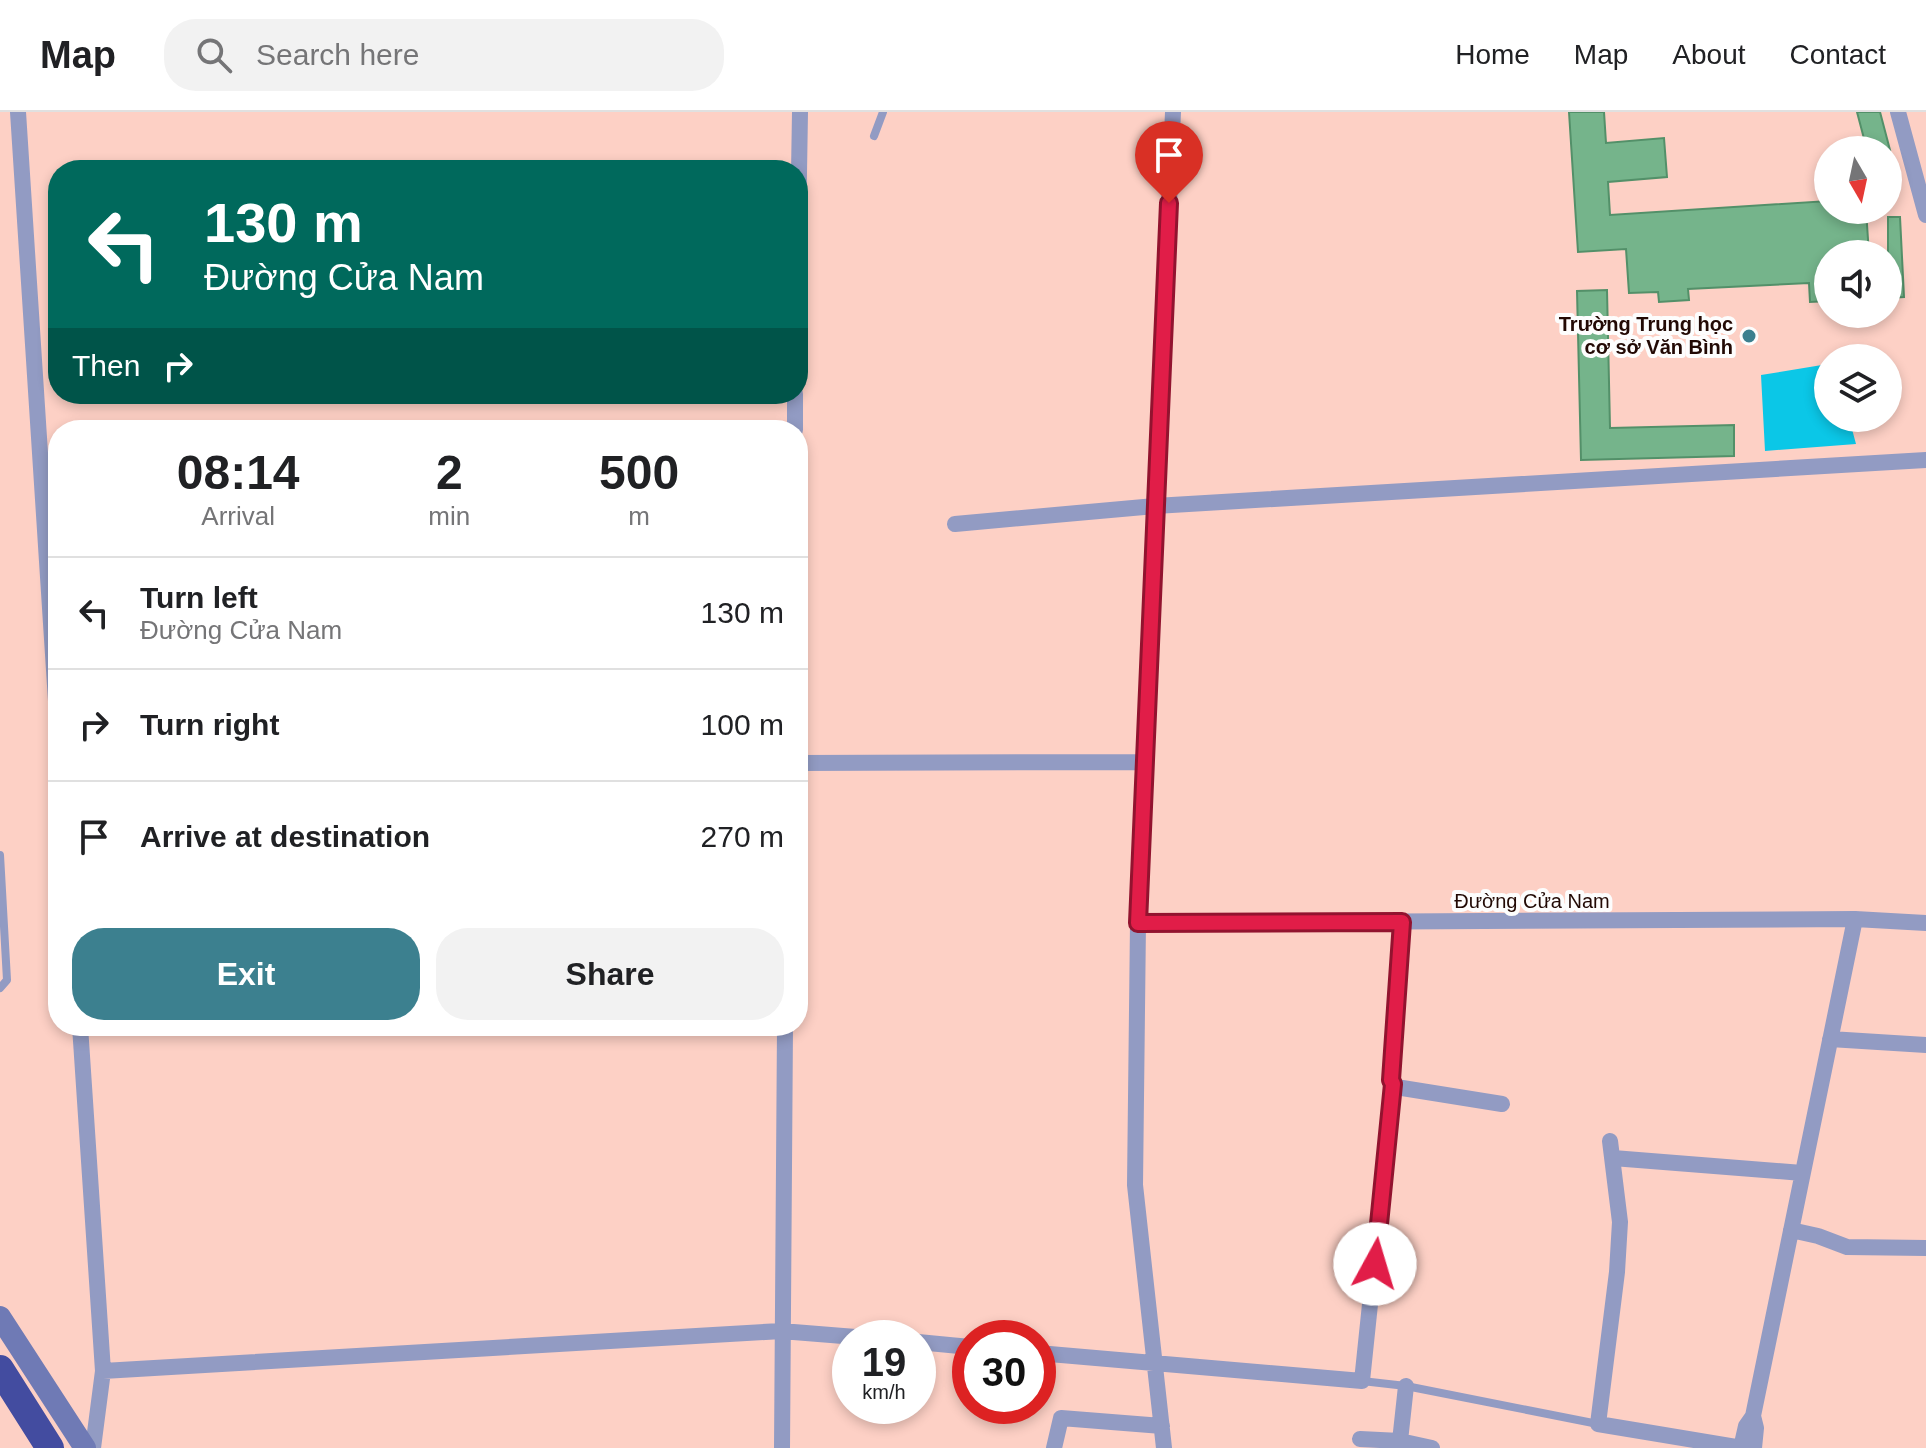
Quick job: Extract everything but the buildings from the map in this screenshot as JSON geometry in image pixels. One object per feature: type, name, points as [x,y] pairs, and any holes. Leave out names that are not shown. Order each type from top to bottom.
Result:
[{"type":"highway","points":[[0,1369],[50,1448]]},
{"type":"street","points":[[18,112],[48,577]]},
{"type":"street","points":[[799,160],[800,112]]},
{"type":"street","points":[[1164,1448],[1135,1185],[1138,923],[1173,112]]},
{"type":"street","points":[[1898,112],[1926,215]]},
{"type":"street","points":[[955,524],[1155,506],[1926,460]]},
{"type":"street","points":[[808,763],[1146,762]]},
{"type":"street","points":[[1610,1141],[1620,1222],[1617,1272],[1598,1424],[1738,1448],[1753,1416],[1855,919]]},
{"type":"street","name":"Đường Cửa Nam","points":[[1138,923],[1855,919],[1926,923]]},
{"type":"street","points":[[1056,1354],[1362,1381],[1393,1084],[1402,922]]},
{"type":"street","points":[[81,1036],[103,1371],[93,1448]]},
{"type":"street","points":[[782,1448],[785,1036]]},
{"type":"street","points":[[1830,1039],[1926,1045]]},
{"type":"street","points":[[1393,1084],[1396,1087],[1502,1104]]},
{"type":"street","points":[[1613,1158],[1802,1173]]},
{"type":"street","points":[[1791,1230],[1847,1247],[1926,1248]]},
{"type":"street","points":[[0,1317],[85,1448]]},
{"type":"street","points":[[103,1371],[781,1331],[832,1335]]},
{"type":"street","points":[[1400,1441],[1406,1386]]},
{"type":"street","points":[[1753,1416],[1756,1428],[1754,1448]]},
{"type":"street","points":[[1054,1448],[1061,1418],[1162,1426]]},
{"type":"street","points":[[1360,1439],[1400,1441],[1432,1448]]},
{"type":"lane","points":[[874,136],[883,112]]},
{"type":"lane","points":[[0,855],[7,980],[0,988]]},
{"type":"lane","points":[[1362,1381],[1406,1386],[1598,1424]]},
{"type":"water","points":[[1814,366],[1814,432],[1853,432],[1856,444],[1765,451],[1761,375]]},
{"type":"place","name":"Trường Trung học cơ sở Văn Bình","points":[[1749,336]]},
{"type":"route","points":[[1169,203],[1138,923],[1402,922],[1393,1084],[1375,1264]]}]
